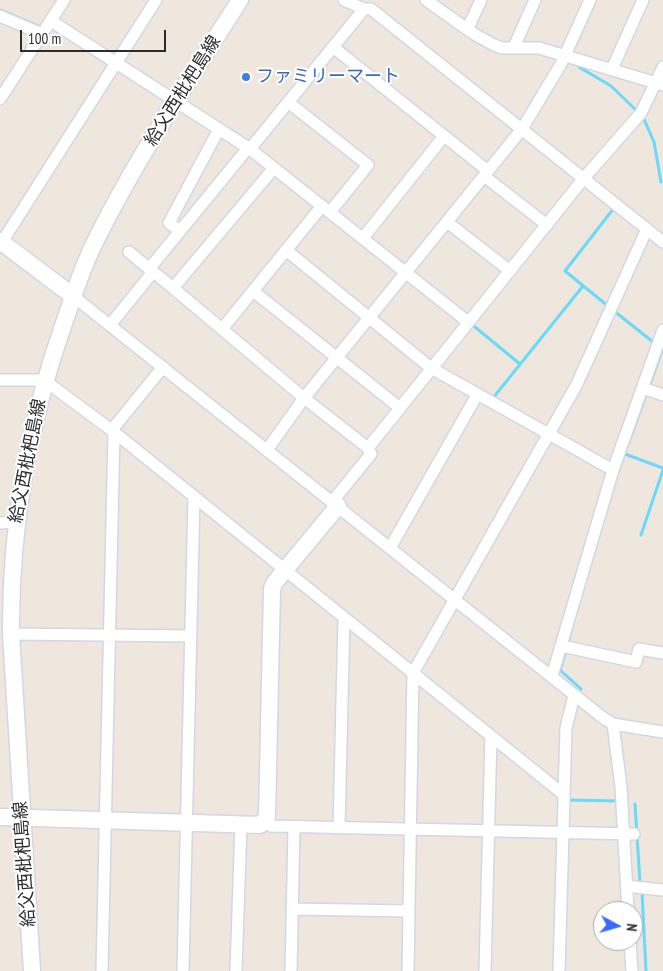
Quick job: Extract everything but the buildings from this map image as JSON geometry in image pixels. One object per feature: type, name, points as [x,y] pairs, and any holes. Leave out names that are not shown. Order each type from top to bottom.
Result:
[{"type":"main road","name":"給父西枇杷島線","points":[[32,971],[11,634],[8,522],[26,460],[44,380],[92,248],[120,194],[176,100],[240,0]]},
{"type":"main road","points":[[1,242],[73,296]]},
{"type":"main road","points":[[0,817],[260,825],[267,817],[272,589],[335,504]]},
{"type":"street","points":[[0,99],[64,0]]},
{"type":"street","points":[[1,242],[156,0]]},
{"type":"street","points":[[344,0],[364,9],[371,8],[663,242]]},
{"type":"street","points":[[426,0],[474,34],[502,48],[539,48],[659,84]]},
{"type":"street","points":[[468,28],[481,0]]},
{"type":"street","points":[[514,47],[536,0]]},
{"type":"street","points":[[267,450],[304,398],[522,129],[565,56],[590,0]]},
{"type":"street","points":[[612,69],[643,0]]},
{"type":"street","points":[[110,325],[180,231],[364,9]]},
{"type":"street","points":[[0,16],[42,34]]},
{"type":"street","points":[[50,21],[249,148],[468,322]]},
{"type":"street","points":[[333,47],[444,136],[547,225]]},
{"type":"street","points":[[368,448],[584,178],[641,113],[659,84],[663,67]]},
{"type":"street","points":[[222,329],[286,250],[368,164],[288,102]]},
{"type":"street","points":[[180,231],[170,223],[219,129]]},
{"type":"street","points":[[363,238],[444,136]]},
{"type":"street","points":[[173,288],[274,168]]},
{"type":"street","points":[[447,222],[510,270]]},
{"type":"street","points":[[408,971],[413,673],[576,386],[646,229]]},
{"type":"street","points":[[286,250],[431,368],[613,470]]},
{"type":"street","points":[[129,252],[304,398],[368,448],[371,454],[335,504]]},
{"type":"street","points":[[253,291],[400,408]]},
{"type":"street","points":[[73,296],[453,600],[613,724],[663,732]]},
{"type":"street","points":[[552,676],[613,470],[663,330]]},
{"type":"street","points":[[102,971],[114,432],[115,426],[164,367]]},
{"type":"street","points":[[0,380],[44,380],[114,432],[563,794]]},
{"type":"street","points":[[643,388],[663,395]]},
{"type":"street","points":[[390,548],[477,395]]},
{"type":"street","points":[[183,971],[194,496]]},
{"type":"street","points":[[339,828],[344,618]]},
{"type":"street","points":[[11,634],[190,636]]},
{"type":"street","points":[[562,646],[636,662],[639,649],[663,653]]},
{"type":"street","points":[[558,971],[561,832],[566,728],[574,695]]},
{"type":"street","points":[[613,724],[620,787],[628,834],[627,901]]},
{"type":"street","points":[[484,971],[491,736]]},
{"type":"street","points":[[264,821],[271,826],[294,827],[628,834]]},
{"type":"street","points":[[236,971],[241,824]]},
{"type":"street","points":[[292,971],[294,827]]},
{"type":"street","points":[[626,886],[663,890]]},
{"type":"street","points":[[293,909],[408,911]]},
{"type":"street","points":[[631,951],[632,971]]},
{"type":"waterway","points":[[0,10],[40,27]]},
{"type":"waterway","points":[[579,67],[611,86],[637,111]]},
{"type":"waterway","points":[[643,117],[654,142],[661,182]]},
{"type":"waterway","points":[[608,306],[565,271],[614,208]]},
{"type":"waterway","points":[[493,398],[583,286]]},
{"type":"waterway","points":[[614,311],[653,342]]},
{"type":"waterway","points":[[475,327],[520,364]]},
{"type":"waterway","points":[[650,384],[662,350]]},
{"type":"waterway","points":[[616,477],[646,395]]},
{"type":"waterway","points":[[625,454],[663,468]]},
{"type":"waterway","points":[[641,535],[663,470]]},
{"type":"waterway","points":[[568,643],[571,631]]},
{"type":"waterway","points":[[566,650],[560,670],[581,689]]},
{"type":"waterway","points":[[569,800],[617,801]]},
{"type":"waterway","points":[[635,804],[640,883]]},
{"type":"waterway","points":[[642,891],[646,971]]},
{"type":"place","name":"ファミリーマート","points":[[246,77]]}]
